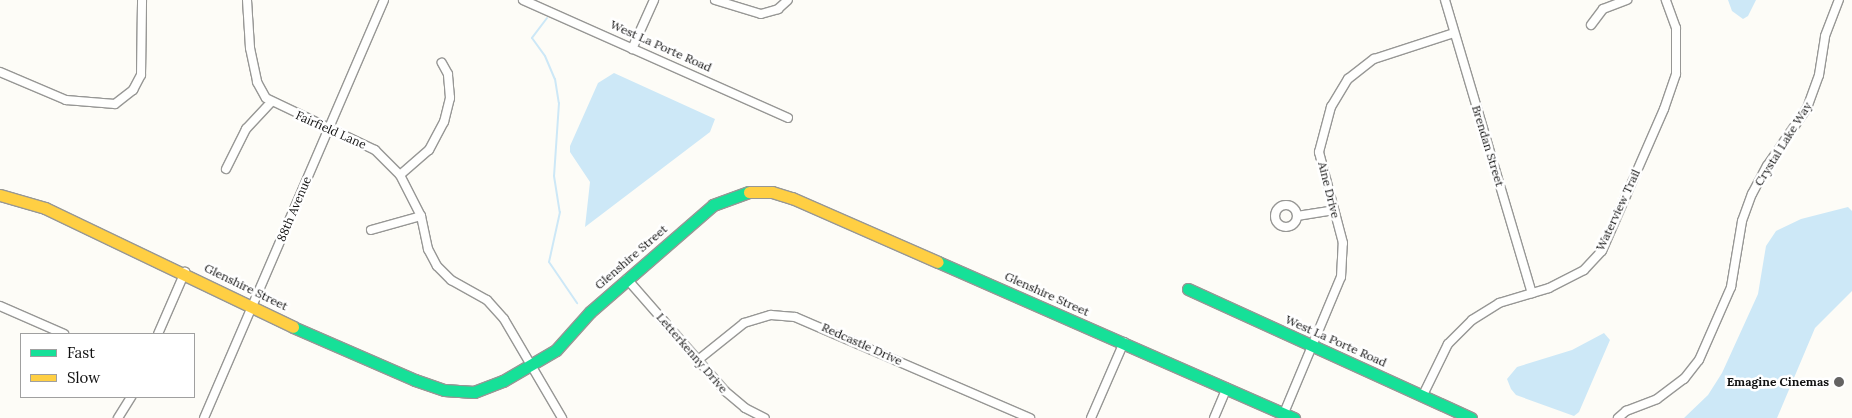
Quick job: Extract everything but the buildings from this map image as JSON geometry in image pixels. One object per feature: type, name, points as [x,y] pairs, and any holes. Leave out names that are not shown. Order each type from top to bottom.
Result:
[{"type":"street","points":[[0,72],[66,100],[115,104],[134,90],[141,75],[142,0]]},
{"type":"street","name":"Fairfield Lane","points":[[247,0],[256,82],[271,102],[327,130],[375,150],[400,175],[421,216],[428,249],[437,266],[451,280],[487,300],[504,320],[562,418]]},
{"type":"street","name":"88th Avenue","points":[[204,418],[384,0]]},
{"type":"street","name":"West La Porte Road","points":[[523,0],[788,118]]},
{"type":"street","points":[[632,49],[654,0]]},
{"type":"street","points":[[715,0],[747,12],[761,14],[778,9],[788,0]]},
{"type":"street","name":"Brendan Street","points":[[1444,0],[1532,292]]},
{"type":"street","points":[[1591,25],[1604,9],[1626,0]]},
{"type":"street","name":"Waterview Trail","points":[[1423,395],[1448,344],[1472,320],[1499,303],[1549,288],[1584,270],[1602,250],[1664,109],[1676,74],[1676,28],[1666,0]]},
{"type":"street","name":"Crystal Lake Way","points":[[1618,418],[1626,411],[1657,399],[1684,379],[1699,360],[1731,286],[1742,221],[1752,194],[1767,166],[1807,108],[1819,75],[1825,36],[1838,0]]},
{"type":"street","name":"Aine Drive","points":[[1289,416],[1313,346],[1339,286],[1343,266],[1343,243],[1319,152],[1324,124],[1343,86],[1355,72],[1374,59],[1454,34]]},
{"type":"street","points":[[400,175],[429,150],[444,122],[450,98],[448,74],[442,63]]},
{"type":"street","points":[[226,169],[246,129],[271,102]]},
{"type":"street","name":"Glenshire Street","points":[[0,195],[45,208],[185,272],[313,336],[444,390],[474,392],[532,366],[561,346],[590,312],[713,205],[746,192],[772,192],[792,198],[1289,416]]},
{"type":"street","points":[[1297,216],[1333,210]]},
{"type":"street","points":[[371,230],[421,216]]},
{"type":"street","points":[[158,333],[185,272]]},
{"type":"street","name":"Letterkenny Drive","points":[[627,279],[732,398],[762,417]]},
{"type":"street","name":"West La Porte Road","points":[[1188,289],[1471,418]]},
{"type":"street","points":[[0,306],[62,333]]},
{"type":"street","name":"Redcastle Drive","points":[[698,360],[744,323],[772,315],[795,317],[1030,418]]},
{"type":"street","points":[[1091,418],[1124,342]]},
{"type":"street","points":[[1214,418],[1227,388]]},
{"type":"street","points":[[118,418],[130,398]]},
{"type":"water","points":[[1728,0],[1756,0],[1748,16],[1743,19],[1732,11]]},
{"type":"water","points":[[614,73],[715,119],[710,132],[585,227],[590,182],[570,152],[570,146],[598,83]]},
{"type":"water","points":[[1848,207],[1852,211],[1852,291],[1815,328],[1777,418],[1684,418],[1708,395],[1722,373],[1758,294],[1766,246],[1776,231],[1801,219]]},
{"type":"water","points":[[1604,333],[1610,340],[1579,412],[1574,416],[1516,395],[1511,389],[1507,379],[1517,367],[1572,350]]},
{"type":"waterway","points":[[547,18],[532,38],[545,56],[555,79],[559,103],[554,176],[560,212],[549,262],[577,303]]},
{"type":"traffic: fast","points":[[293,327],[415,380],[444,390],[474,392],[503,381],[556,350],[590,312],[713,205],[749,192]]},
{"type":"traffic: fast","points":[[938,262],[1294,418]]},
{"type":"traffic: fast","points":[[1188,289],[1471,418]]},
{"type":"traffic: slow","points":[[749,192],[772,192],[792,198],[938,262]]},
{"type":"traffic: slow","points":[[0,195],[45,208],[293,327]]},
{"type":"place","name":"Emagine Cinemas","points":[[1839,382]]}]
